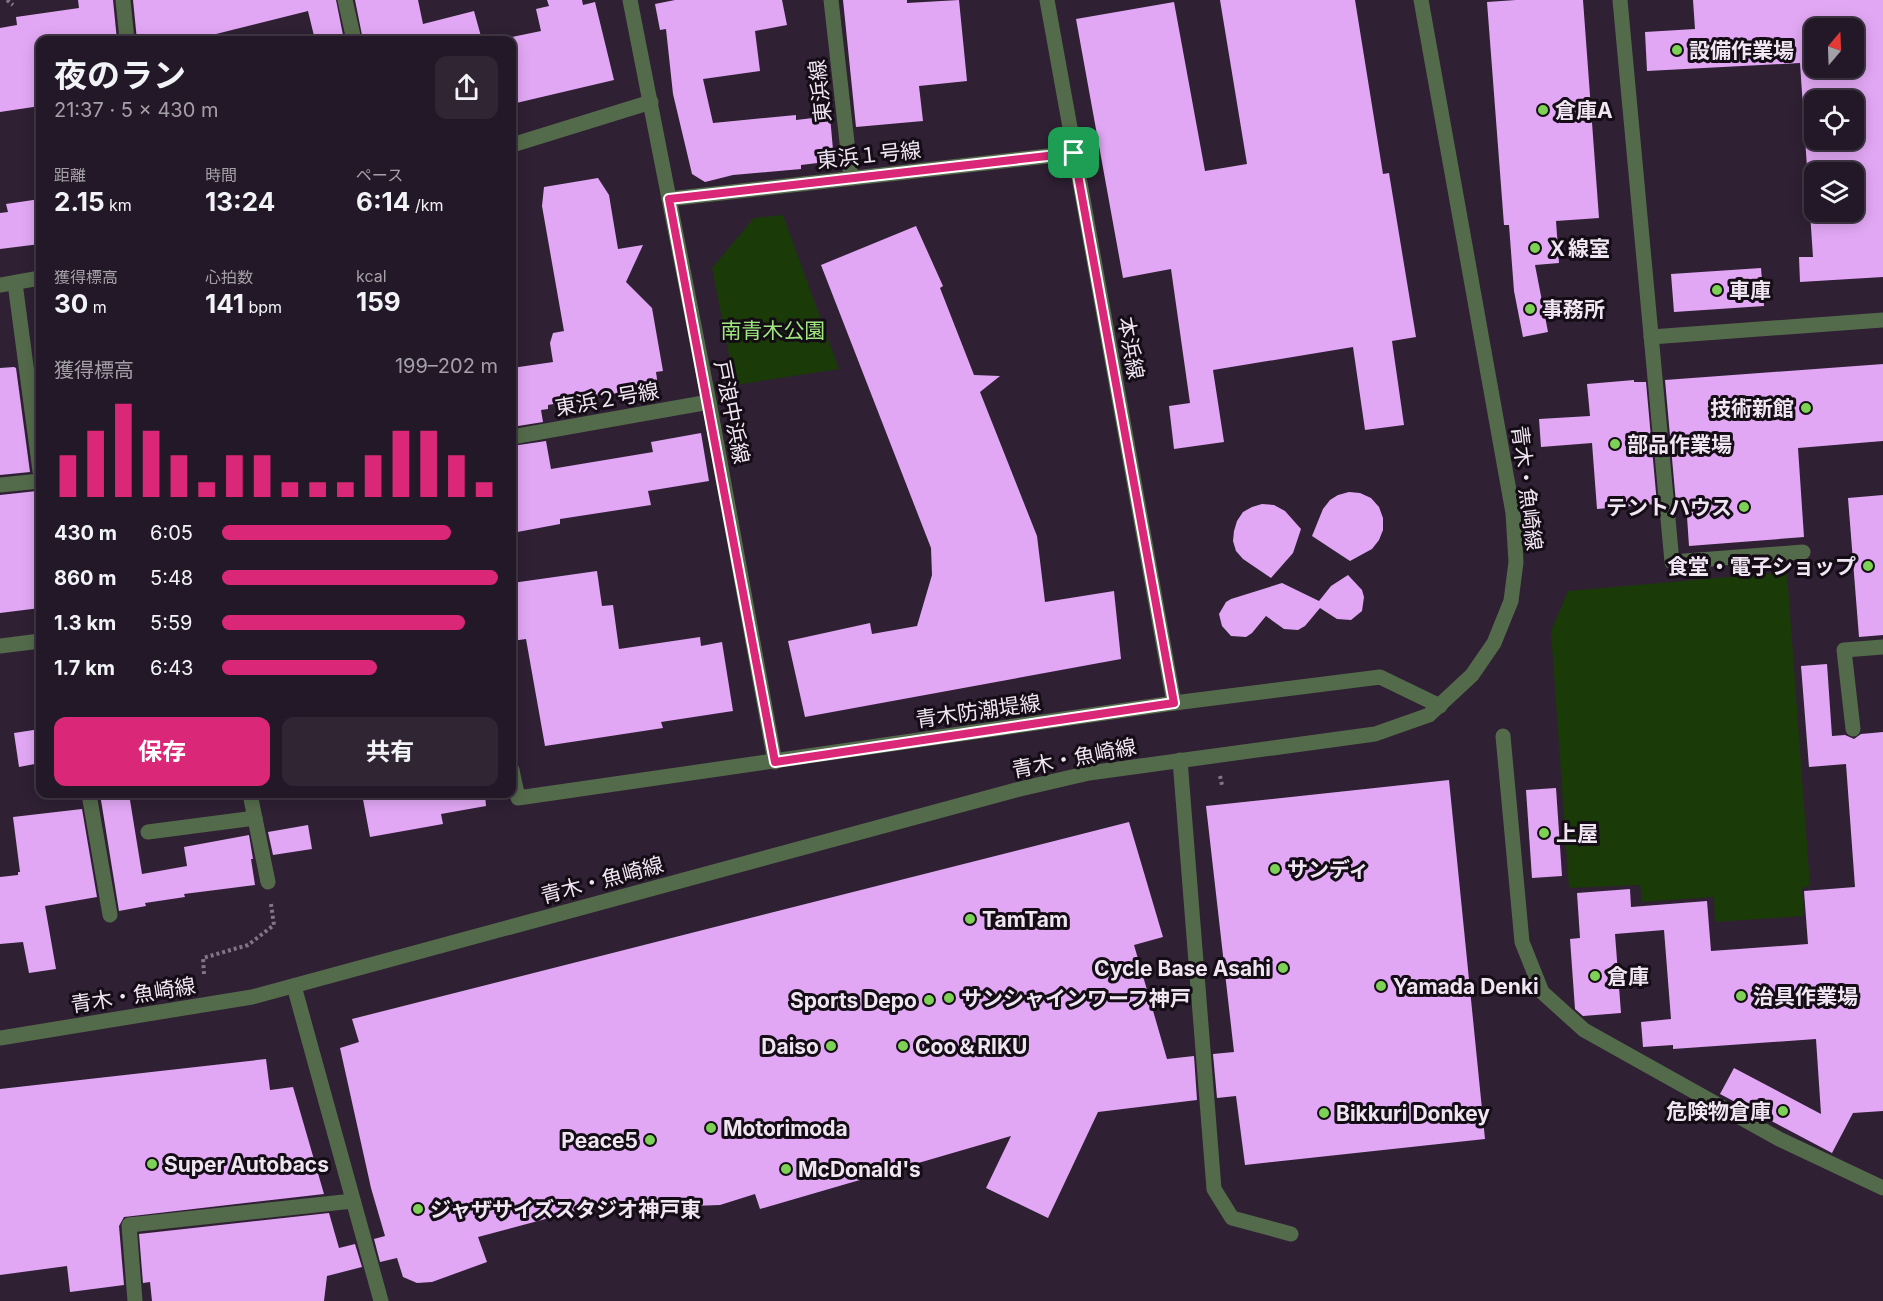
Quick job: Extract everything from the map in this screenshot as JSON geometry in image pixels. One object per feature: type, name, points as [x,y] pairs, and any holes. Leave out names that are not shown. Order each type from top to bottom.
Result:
[{"type":"street","points":[[123,0],[127,36]]},
{"type":"street","points":[[345,0],[353,36]]},
{"type":"street","name":"戸浪中浜線","points":[[630,0],[709,402],[775,762]]},
{"type":"street","name":"東浜線","points":[[831,0],[851,178]]},
{"type":"street","name":"本浜線","points":[[1047,0],[1174,703]]},
{"type":"street","name":"青木・魚崎線","points":[[0,1038],[252,997],[1016,790],[1089,773],[1375,734],[1429,715],[1472,675],[1494,643],[1511,601],[1516,561],[1513,513],[1421,0]]},
{"type":"street","points":[[1620,0],[1672,562],[1803,552]]},
{"type":"street","points":[[516,144],[651,102]]},
{"type":"street","name":"東浜１号線","points":[[669,199],[1074,153]]},
{"type":"street","points":[[36,279],[8,284],[36,448]]},
{"type":"street","points":[[1651,337],[1883,320]]},
{"type":"street","name":"東浜２号線","points":[[516,436],[709,402]]},
{"type":"street","points":[[0,485],[36,481]]},
{"type":"street","points":[[0,646],[36,642]]},
{"type":"street","points":[[1853,729],[1844,650],[1883,647]]},
{"type":"street","name":"青木防潮堤線","points":[[516,789],[518,798],[1174,703],[1380,677],[1440,706]]},
{"type":"street","points":[[1503,736],[1522,942],[1542,992],[1584,1029],[1779,1139],[1883,1188]]},
{"type":"street","points":[[1180,760],[1214,1189],[1232,1218],[1291,1234]]},
{"type":"street","points":[[90,798],[110,915]]},
{"type":"street","points":[[251,798],[268,882]]},
{"type":"street","points":[[148,832],[255,818]]},
{"type":"street","points":[[294,986],[381,1301]]},
{"type":"street","points":[[135,1301],[129,1225],[353,1201]]},
{"type":"path","points":[[7,0],[13,5]]},
{"type":"path","points":[[204,974],[203,958],[248,945],[274,924]]},
{"type":"green space","name":"南青木公園","points":[[783,215],[839,369],[735,385],[712,268],[754,218]]},
{"type":"green space","points":[[1787,572],[1810,886],[1802,888],[1804,916],[1715,922],[1714,897],[1642,902],[1640,885],[1569,888],[1551,631],[1568,591]]},
{"type":"building","points":[[78,0],[113,0],[117,36],[36,36],[36,107],[0,112],[0,28],[17,25],[16,17],[79,8]]},
{"type":"building","points":[[133,0],[336,0],[343,36],[314,36],[308,11],[208,36],[137,36]]},
{"type":"building","points":[[355,0],[418,0],[423,24],[474,11],[481,36],[362,36]]},
{"type":"building","points":[[547,0],[582,0],[583,5],[595,2],[614,80],[516,103],[516,36],[541,31],[536,9],[549,6]]},
{"type":"building","points":[[675,0],[782,0],[787,25],[755,31],[760,71],[703,79],[713,123],[796,115],[796,120],[830,116],[834,161],[801,165],[801,169],[733,175],[705,182],[692,174],[673,94],[666,29],[660,30],[655,4]]},
{"type":"building","points":[[843,0],[907,0],[907,3],[959,0],[967,81],[919,86],[923,121],[856,127]]},
{"type":"building","points":[[1220,0],[1355,0],[1383,174],[1389,173],[1416,337],[1392,341],[1404,425],[1365,430],[1353,347],[1213,370],[1224,442],[1174,449],[1169,406],[1190,403],[1171,269],[1123,278],[1076,19],[1174,2],[1205,171],[1247,164]]},
{"type":"building","name":"倉庫A","points":[[1583,0],[1599,218],[1556,221],[1559,263],[1535,265],[1548,332],[1523,337],[1514,291],[1509,225],[1504,225],[1487,2]]},
{"type":"building","points":[[1693,0],[1883,0],[1883,277],[1800,282],[1799,257],[1813,257],[1811,222],[1864,222],[1864,162],[1807,162],[1806,150],[1864,150],[1864,90],[1804,90],[1804,123],[1800,63],[1647,71],[1645,32],[1695,29]]},
{"type":"building","points":[[598,178],[609,195],[618,249],[643,245],[626,282],[652,308],[663,371],[656,372],[658,386],[548,405],[548,409],[541,410],[543,422],[516,426],[516,367],[553,362],[550,343],[553,333],[564,331],[542,206],[544,187]]},
{"type":"building","points":[[36,200],[36,244],[0,249],[0,213],[8,212],[6,204]]},
{"type":"building","points":[[916,226],[943,286],[940,288],[974,375],[1000,376],[980,392],[1037,536],[1045,602],[1114,591],[1121,659],[805,717],[788,641],[870,623],[872,634],[917,626],[932,575],[931,548],[821,265]]},
{"type":"building","name":"車庫","points":[[1761,268],[1764,306],[1674,312],[1671,274]]},
{"type":"building","points":[[1883,364],[1883,441],[1798,448],[1804,537],[1689,546],[1686,502],[1676,503],[1665,380]]},
{"type":"building","points":[[0,368],[16,368],[30,472],[0,475]]},
{"type":"building","name":"部品作業場","points":[[1634,380],[1634,382],[1646,382],[1657,504],[1597,509],[1592,443],[1541,447],[1539,419],[1590,416],[1587,384]]},
{"type":"building","points":[[701,433],[709,481],[648,491],[651,505],[560,519],[560,524],[516,532],[516,445],[546,441],[551,469],[653,452],[651,442]]},
{"type":"building","points":[[36,491],[36,608],[0,613],[0,495]]},
{"type":"building","points":[[1349,492],[1360,493],[1371,498],[1379,507],[1383,518],[1383,530],[1379,540],[1372,549],[1350,561],[1312,536],[1323,509],[1330,500]]},
{"type":"building","name":"食堂・電子ショップ","points":[[1883,495],[1883,635],[1859,637],[1848,498]]},
{"type":"building","points":[[1262,504],[1274,505],[1285,511],[1301,529],[1293,553],[1271,578],[1243,559],[1236,551],[1233,541],[1237,521],[1243,512]]},
{"type":"building","points":[[597,571],[602,606],[613,605],[619,649],[700,637],[701,646],[722,642],[733,711],[661,722],[663,728],[545,746],[526,639],[516,640],[516,582]]},
{"type":"building","points":[[1348,575],[1362,590],[1364,597],[1362,611],[1351,620],[1337,619],[1320,608],[1305,626],[1298,630],[1284,629],[1266,616],[1246,637],[1231,636],[1222,626],[1219,614],[1226,602],[1231,599],[1282,583],[1319,601],[1331,586]]},
{"type":"building","points":[[1827,664],[1832,736],[1845,735],[1854,739],[1861,734],[1883,732],[1883,1111],[1853,1113],[1832,1153],[1720,1094],[1734,1068],[1821,1114],[1816,1039],[1673,1049],[1673,1045],[1643,1047],[1641,1022],[1671,1019],[1664,930],[1615,934],[1621,1013],[1583,1016],[1575,1009],[1570,939],[1580,938],[1577,893],[1630,889],[1631,907],[1707,901],[1711,951],[1808,944],[1804,891],[1855,887],[1846,764],[1809,767],[1801,666]]},
{"type":"building","points":[[36,730],[36,764],[19,767],[14,733]]},
{"type":"building","points":[[1449,780],[1485,1139],[1245,1165],[1236,1096],[1217,1098],[1213,1054],[1234,1052],[1206,806]]},
{"type":"building","name":"上屋","points":[[1556,788],[1562,876],[1532,878],[1526,790]]},
{"type":"building","points":[[101,798],[130,798],[142,874],[187,866],[184,847],[249,835],[255,885],[184,894],[185,897],[145,903],[146,906],[119,911]]},
{"type":"building","points":[[363,798],[485,798],[486,806],[441,814],[443,824],[370,837]]},
{"type":"building","points":[[82,809],[97,897],[45,906],[56,969],[29,973],[23,942],[0,944],[0,877],[18,875],[20,872],[13,817]]},
{"type":"building","points":[[1129,822],[1163,937],[1134,945],[1167,1059],[1194,1056],[1197,1100],[1098,1112],[1048,1218],[986,1188],[1011,1136],[760,1209],[755,1194],[720,1205],[579,1210],[478,1237],[487,1262],[432,1282],[417,1283],[403,1277],[397,1258],[380,1262],[374,1239],[385,1236],[371,1188],[340,1048],[359,1042],[352,1019]]},
{"type":"building","points":[[308,825],[312,849],[273,855],[268,832]]},
{"type":"building","points":[[266,1059],[270,1090],[293,1087],[324,1194],[124,1217],[119,1226],[124,1285],[70,1292],[67,1266],[0,1275],[0,1089]]},
{"type":"building","points":[[329,1213],[339,1248],[355,1244],[362,1267],[327,1276],[324,1301],[152,1301],[150,1282],[143,1283],[139,1234]]},
{"type":"place","name":"設備作業場","points":[[1677,50]]},
{"type":"place","name":"倉庫A","points":[[1543,110]]},
{"type":"place","name":"Ｘ線室","points":[[1535,248]]},
{"type":"place","name":"車庫","points":[[1717,290]]},
{"type":"place","name":"事務所","points":[[1530,309]]},
{"type":"place","name":"技術新館","points":[[1806,408]]},
{"type":"place","name":"部品作業場","points":[[1615,444]]},
{"type":"place","name":"テントハウス","points":[[1744,507]]},
{"type":"place","name":"食堂・電子ショップ","points":[[1868,566]]},
{"type":"place","name":"上屋","points":[[1544,833]]},
{"type":"place","name":"サンディ","points":[[1275,869]]},
{"type":"place","name":"TamTam","points":[[970,919]]},
{"type":"place","name":"Cycle Base Asahi","points":[[1283,968]]},
{"type":"place","name":"倉庫","points":[[1595,976]]},
{"type":"place","name":"Yamada Denki","points":[[1381,986]]},
{"type":"place","name":"治具作業場","points":[[1741,996]]},
{"type":"place","name":"サンシャインワーフ神戸","points":[[949,998]]},
{"type":"place","name":"Sports Depo","points":[[929,1000]]},
{"type":"place","name":"Daiso","points":[[831,1046]]},
{"type":"place","name":"Coo＆RIKU","points":[[903,1046]]},
{"type":"place","name":"危険物倉庫","points":[[1783,1111]]},
{"type":"place","name":"Bikkuri Donkey","points":[[1324,1113]]},
{"type":"place","name":"Motorimoda","points":[[711,1128]]},
{"type":"place","name":"Peace5","points":[[650,1140]]},
{"type":"place","name":"Super Autobacs","points":[[152,1164]]},
{"type":"place","name":"McDonald's","points":[[786,1169]]},
{"type":"place","name":"ジャザサイズスタジオ神戸東","points":[[418,1209]]},
{"type":"route","points":[[1074,153],[1174,703],[775,762],[669,199],[1074,153]]}]
